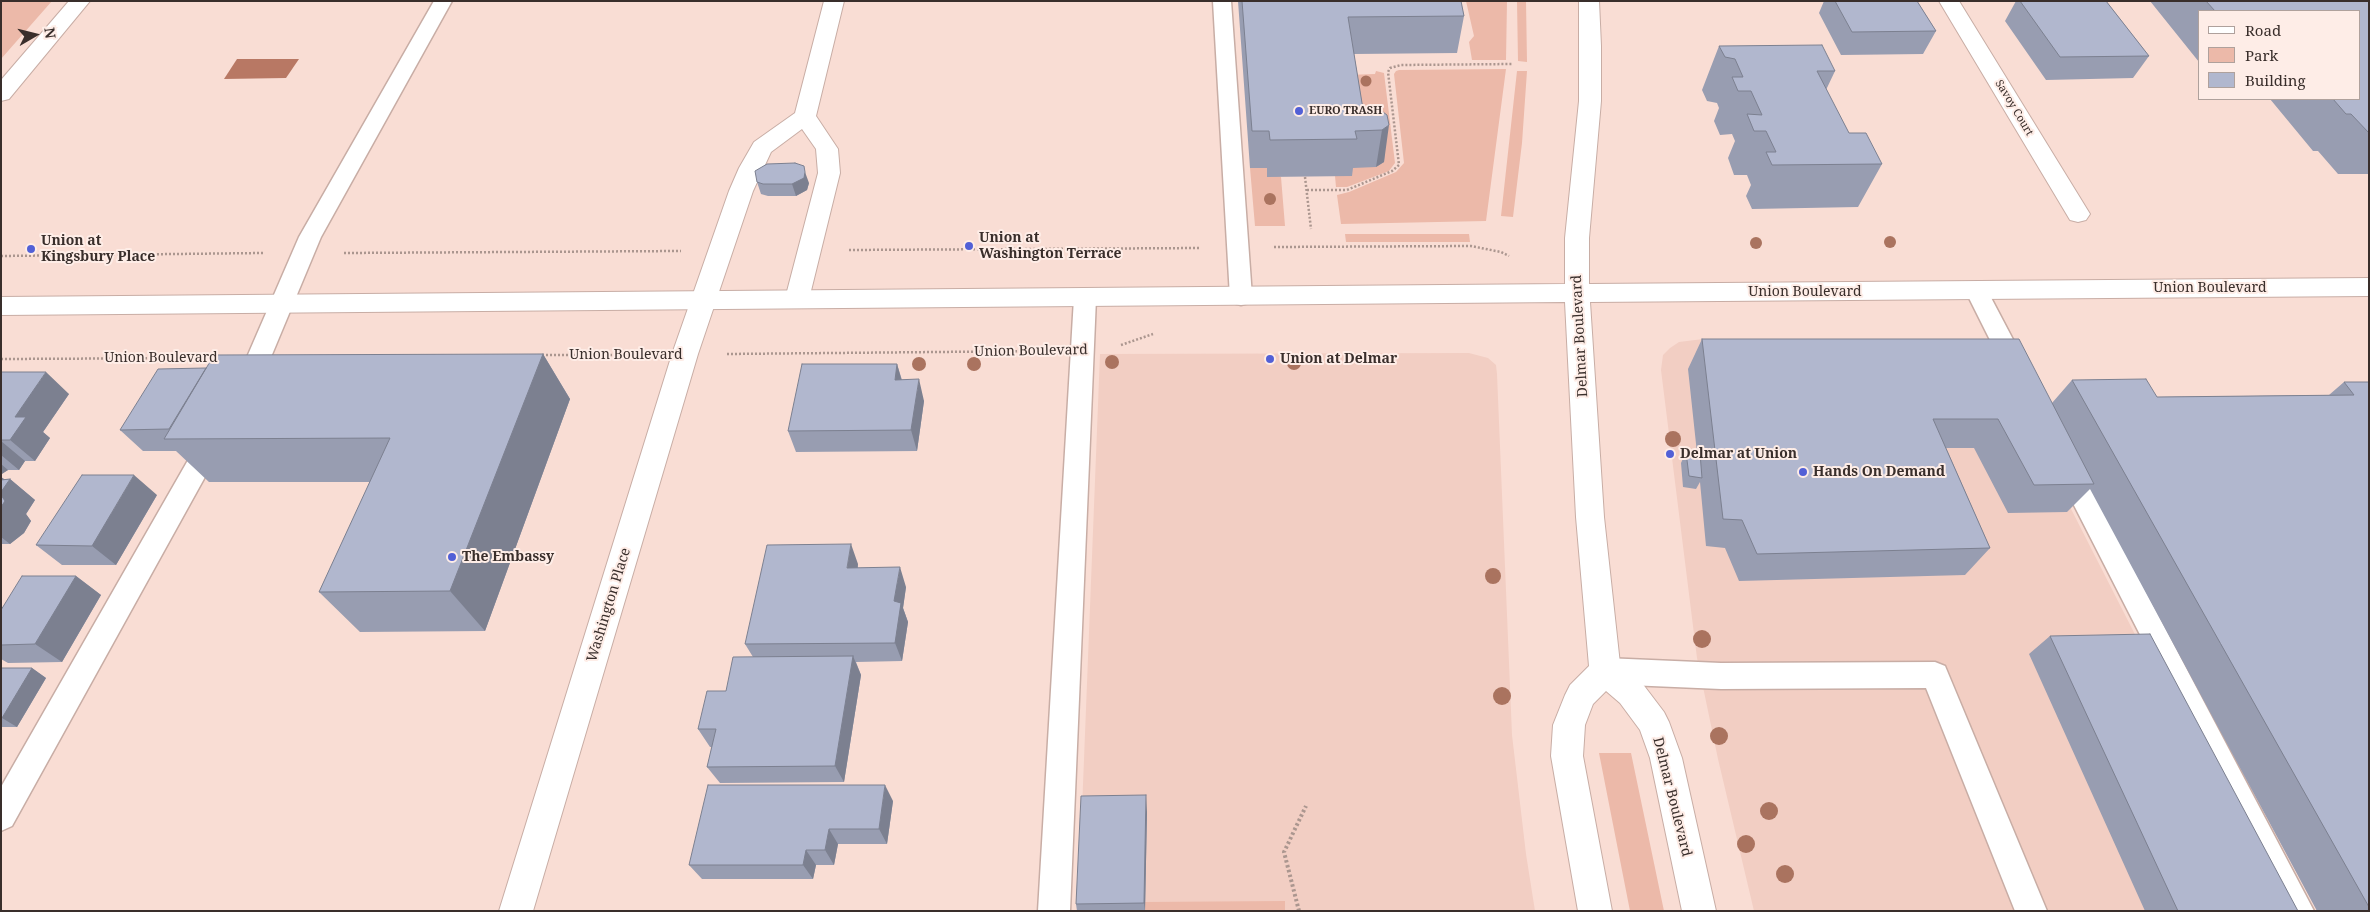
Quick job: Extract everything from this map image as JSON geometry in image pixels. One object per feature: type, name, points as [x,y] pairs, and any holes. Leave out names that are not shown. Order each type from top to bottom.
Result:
[{"type":"main road","points":[[1,94],[80,1]]},
{"type":"main road","points":[[798,299],[829,173],[827,149],[805,116],[834,1]]},
{"type":"main road","name":"Delmar Boulevard","points":[[1589,1],[1591,46],[1590,101],[1576,238],[1577,294],[1590,517],[1606,671],[1630,692],[1653,722],[1666,758],[1699,911]]},
{"type":"main road","name":"Savoy Court","points":[[1949,1],[2078,214]]},
{"type":"main road","name":"Washington Place","points":[[516,911],[685,354],[750,168],[762,147],[805,116]]},
{"type":"main road","name":"Union Boulevard","points":[[1,306],[2369,287]]},
{"type":"main road","points":[[1595,911],[1567,756],[1569,725],[1582,696],[1606,671]]},
{"type":"lane","points":[[1,816],[259,357],[310,237],[443,1]]},
{"type":"lane","points":[[1222,1],[1241,297]]},
{"type":"lane","points":[[1976,290],[2026,388]]},
{"type":"lane","points":[[1054,911],[1085,298]]},
{"type":"lane","points":[[2054,441],[2298,911]]},
{"type":"lane","points":[[1606,671],[1721,676],[1935,675],[2031,911]]},
{"type":"path","points":[[1306,190],[1347,190],[1392,171],[1399,165],[1388,72],[1390,68],[1401,65],[1512,64]]},
{"type":"path","points":[[1305,177],[1312,229]]},
{"type":"path","name":"Union Boulevard","points":[[536,355],[1083,350],[1112,347],[1138,341],[1155,333]]},
{"type":"path","name":"Union Boulevard","points":[[1,359],[259,357]]},
{"type":"path","points":[[1299,911],[1284,852],[1306,806]]},
{"type":"shaded area","points":[[237,59],[299,59],[286,78],[224,79]]},
{"type":"shaded area","points":[[1703,339],[1719,343],[1991,352],[2276,911],[1754,911],[1718,759],[1697,658],[1661,370],[1663,355],[1670,348],[1679,342]]},
{"type":"shaded area","points":[[1469,353],[1488,358],[1496,365],[1512,735],[1526,854],[1535,911],[1078,911],[1100,354]]},
{"type":"green space","points":[[1,1],[52,1],[1,59]]},
{"type":"green space","points":[[1466,1],[1507,1],[1506,60],[1472,60],[1469,42],[1474,36]]},
{"type":"green space","points":[[1517,1],[1526,1],[1527,62],[1518,61]]},
{"type":"green space","points":[[1506,69],[1486,221],[1341,224],[1337,195],[1349,192],[1396,172],[1404,163],[1394,74],[1396,71]]},
{"type":"green space","points":[[1376,71],[1384,73],[1395,163],[1389,171],[1347,187],[1336,187],[1335,176],[1347,75],[1375,74]]},
{"type":"green space","points":[[1517,71],[1527,71],[1522,143],[1513,217],[1501,216]]},
{"type":"green space","points":[[1250,168],[1267,168],[1281,177],[1285,226],[1255,226]]},
{"type":"green space","points":[[1345,234],[1469,234],[1470,242],[1346,242]]},
{"type":"green space","points":[[1599,753],[1631,753],[1664,911],[1630,911]]},
{"type":"green space","points":[[1285,901],[1285,911],[1145,911],[1145,902]]},
{"type":"building","name":"EURO TRASH","points":[[1242,1],[1461,1],[1464,16],[1348,17],[1363,109],[1379,109],[1387,115],[1389,125],[1382,130],[1355,131],[1357,139],[1270,140],[1269,131],[1252,131]]},
{"type":"building","points":[[1835,1],[1917,1],[1936,31],[1852,32]]},
{"type":"building","points":[[2020,1],[2106,1],[2149,56],[2060,57]]},
{"type":"building","points":[[2206,1],[2369,1],[2369,133],[2351,114],[2346,114],[2334,100],[2360,100],[2360,10],[2214,10]]},
{"type":"building","points":[[1822,45],[1835,71],[1817,71],[1849,133],[1866,133],[1882,164],[1772,165],[1766,152],[1776,152],[1766,131],[1754,131],[1747,114],[1762,115],[1751,91],[1738,91],[1732,77],[1743,77],[1735,59],[1725,57],[1719,46]]},
{"type":"building","points":[[795,163],[804,166],[804,178],[792,184],[763,184],[757,182],[755,171],[767,164]]},
{"type":"building","points":[[1702,339],[2019,339],[2094,484],[2034,485],[1998,419],[1933,419],[1990,548],[1757,554],[1742,520],[1723,519]]},
{"type":"building","points":[[543,354],[450,591],[319,592],[390,438],[164,439],[214,355]]},
{"type":"building","points":[[802,364],[897,364],[895,380],[919,379],[911,430],[788,431]]},
{"type":"building","points":[[206,368],[169,429],[120,430],[158,369]]},
{"type":"building","points":[[1,372],[46,372],[15,417],[26,417],[10,440],[1,440]]},
{"type":"building","points":[[2146,379],[2157,397],[2354,395],[2344,382],[2369,382],[2369,907],[2072,380]]},
{"type":"building","points":[[1686,452],[1700,453],[1702,478],[1689,476]]},
{"type":"building","points":[[82,475],[134,475],[92,546],[36,545]]},
{"type":"building","points":[[10,479],[1,492],[1,480]]},
{"type":"building","points":[[1,495],[5,501],[1,507]]},
{"type":"building","points":[[851,544],[847,568],[900,567],[894,601],[901,603],[895,643],[745,644],[767,545]]},
{"type":"building","points":[[22,576],[76,576],[35,644],[1,645],[1,610]]},
{"type":"building","points":[[2150,634],[2298,911],[2178,911],[2050,636]]},
{"type":"building","points":[[853,656],[835,766],[707,767],[716,729],[698,729],[707,691],[726,691],[733,657]]},
{"type":"building","points":[[1,668],[32,668],[2,718],[1,718]]},
{"type":"building","points":[[708,785],[885,785],[879,829],[829,829],[825,850],[806,850],[803,865],[689,865]]},
{"type":"building","points":[[1146,795],[1144,903],[1076,904],[1081,796]]},
{"type":"place","name":"EURO TRASH","points":[[1299,111]]},
{"type":"place","name":"Union at Washington Terrace","points":[[969,246]]},
{"type":"place","name":"Union at Kingsbury Place","points":[[31,249]]},
{"type":"place","name":"Union at Delmar","points":[[1270,359]]},
{"type":"place","name":"Delmar at Union","points":[[1670,454]]},
{"type":"place","name":"Hands On Demand","points":[[1803,472]]},
{"type":"place","name":"The Embassy","points":[[452,557]]}]
